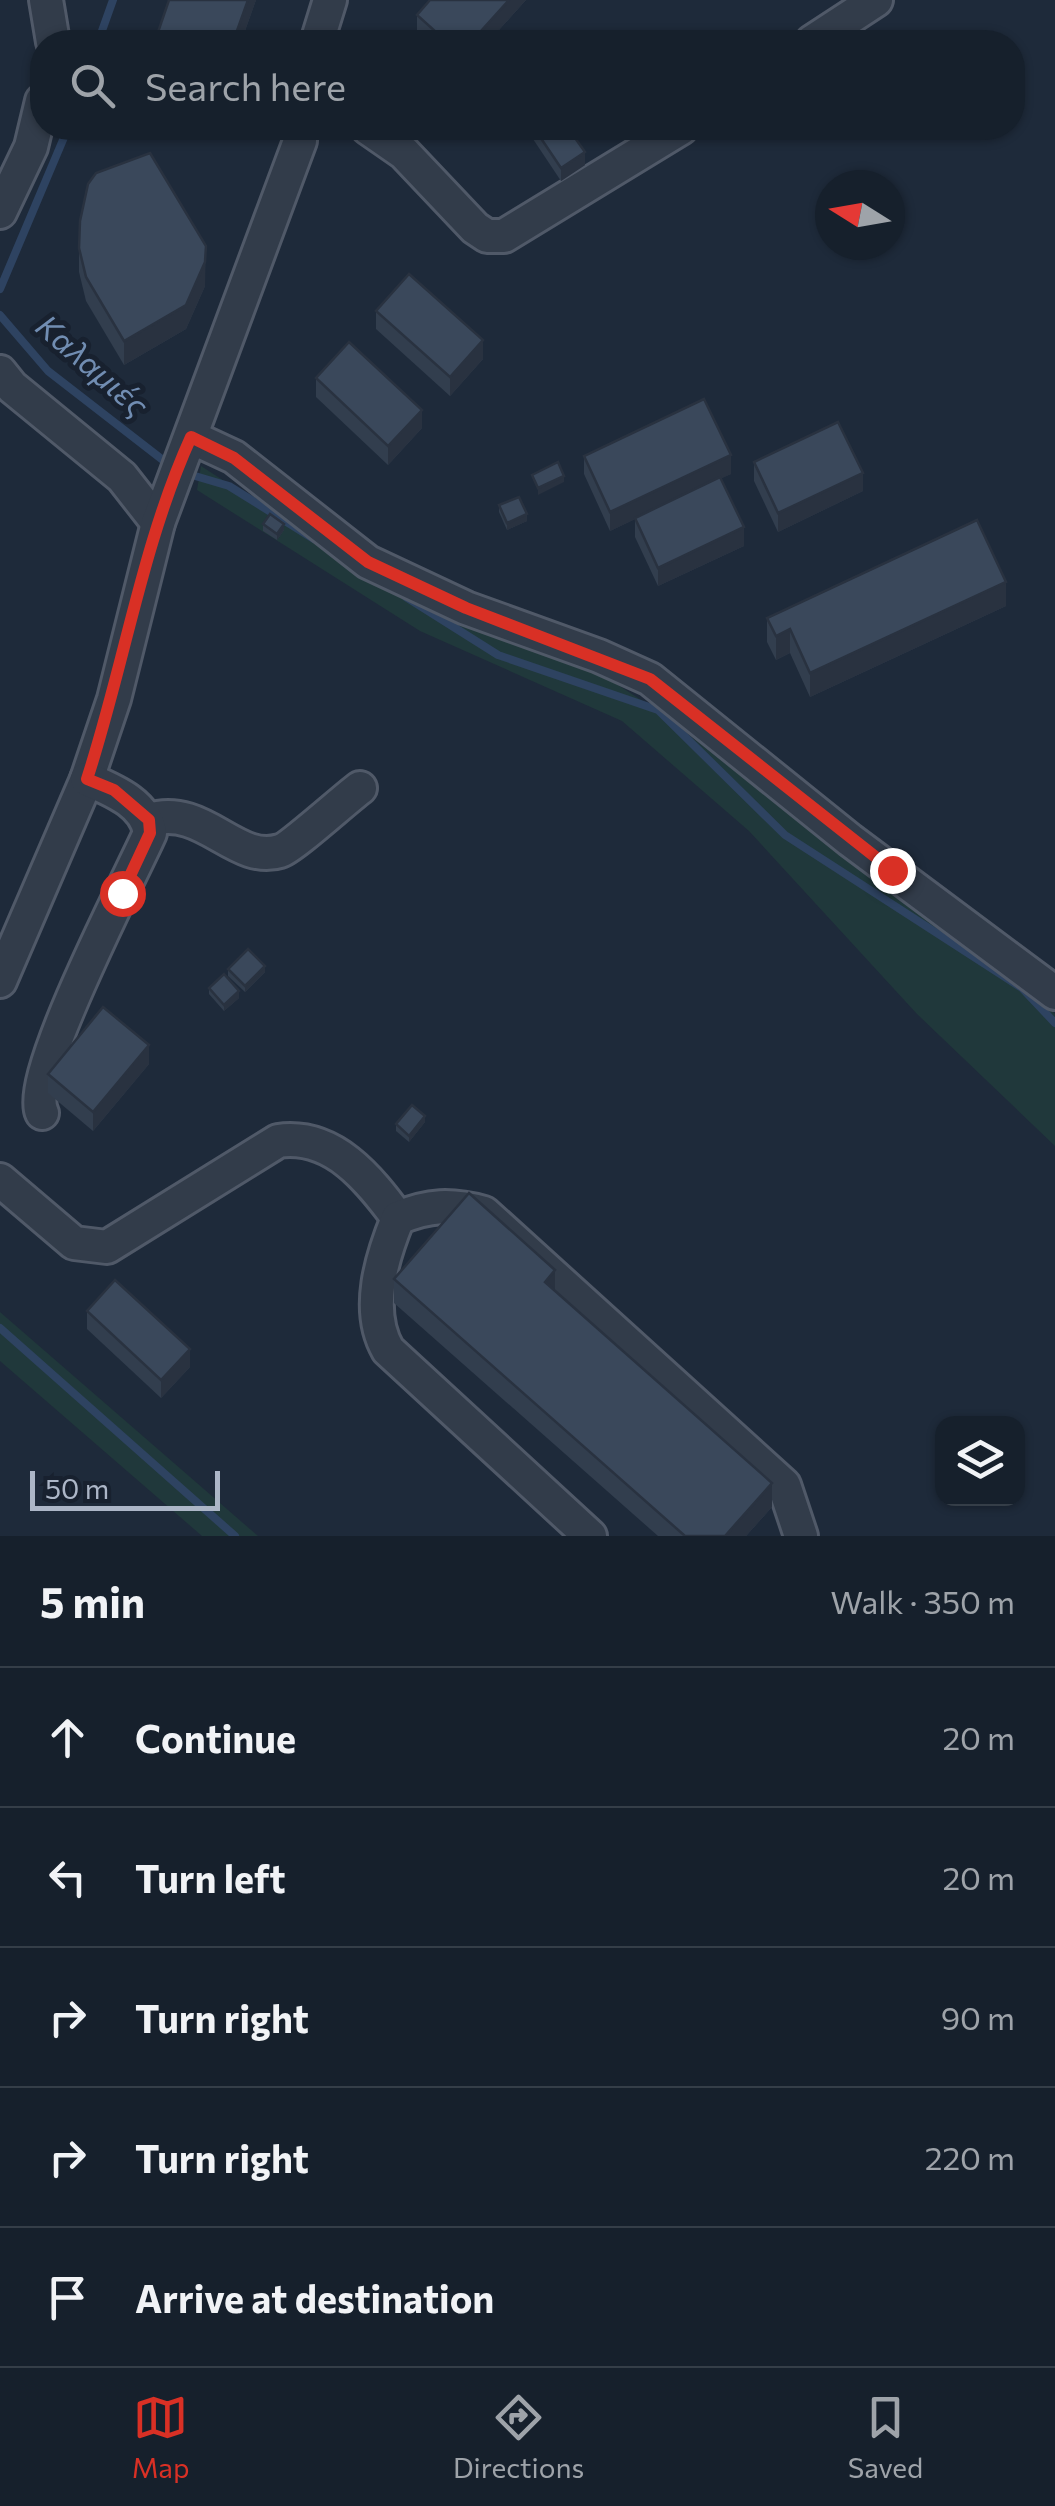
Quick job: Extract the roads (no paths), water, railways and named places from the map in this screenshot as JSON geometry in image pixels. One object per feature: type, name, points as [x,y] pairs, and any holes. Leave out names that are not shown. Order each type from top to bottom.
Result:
[{"type":"street","points":[[46,0],[52,30]]},
{"type":"street","points":[[320,30],[330,0]]},
{"type":"street","points":[[830,30],[876,0]]},
{"type":"street","points":[[0,212],[32,140]]},
{"type":"street","points":[[0,981],[87,779],[114,699],[158,523],[303,140]]},
{"type":"street","points":[[386,140],[404,152],[475,228],[487,236],[504,236],[661,140]]},
{"type":"street","points":[[0,372],[12,387],[122,476],[158,523]]},
{"type":"street","points":[[191,437],[234,458],[368,562],[466,608],[582,649],[650,679],[850,840],[1055,993]]},
{"type":"street","points":[[42,1113],[39,1088],[52,1047],[150,833],[149,820],[114,790],[87,779]]},
{"type":"street","points":[[149,820],[184,816],[264,854],[286,850],[317,820],[360,788]]},
{"type":"street","points":[[0,1180],[74,1243],[107,1247],[278,1141],[291,1139],[332,1152],[365,1173],[398,1218]]},
{"type":"street","points":[[590,1536],[388,1350],[379,1326],[379,1290],[383,1253],[398,1218],[426,1206],[455,1206],[484,1213],[784,1485],[801,1536]]},
{"type":"waterway","name":"Καλαμιές","points":[[102,30],[113,0]]},
{"type":"waterway","name":"Καλαμιές","points":[[0,289],[63,140]]},
{"type":"waterway","name":"Καλαμιές","points":[[0,315],[48,371],[168,464]]},
{"type":"waterway","name":"Καλαμιές","points":[[185,473],[229,486],[314,539]]},
{"type":"waterway","name":"Καλαμιές","points":[[406,597],[498,655],[658,710],[785,835],[1022,988],[1055,1023]]},
{"type":"waterway","points":[[0,1328],[235,1536]]}]
